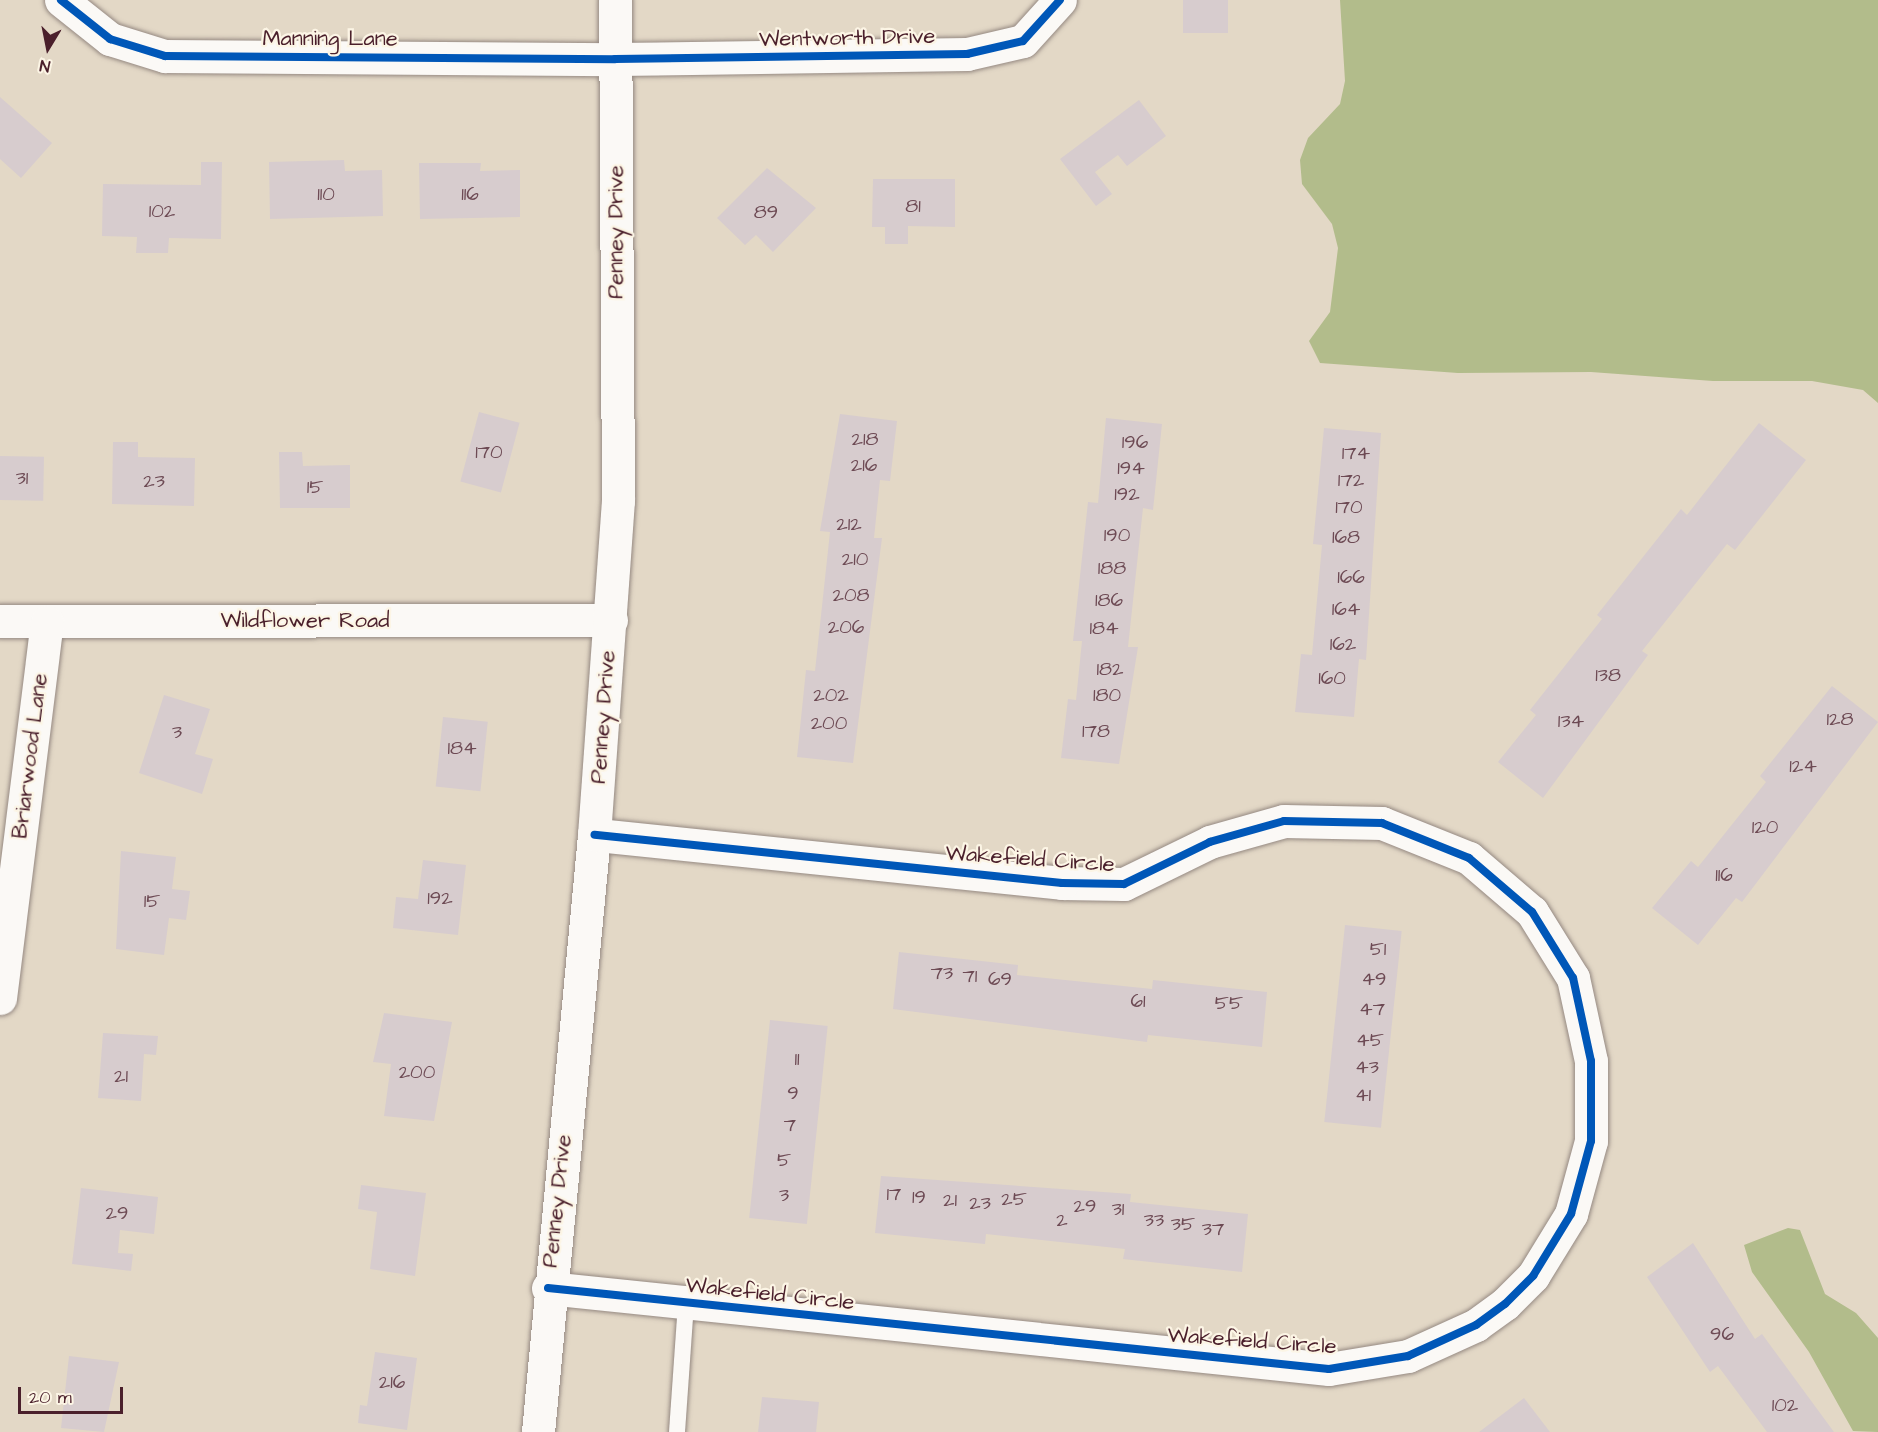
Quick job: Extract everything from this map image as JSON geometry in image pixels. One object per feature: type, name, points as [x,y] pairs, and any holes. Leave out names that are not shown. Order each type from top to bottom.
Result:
[{"type":"street","name":"Manning Lane","points":[[61,0],[110,39],[165,56],[615,59]]},
{"type":"street","name":"Penney Drive","points":[[538,1432],[548,1288],[594,835],[618,501],[615,0]]},
{"type":"street","name":"Wentworth Drive","points":[[615,59],[966,54],[1023,40],[1060,0]]},
{"type":"street","name":"Wildflower Road","points":[[0,621],[610,620]]},
{"type":"street","name":"Briarwood Lane","points":[[0,998],[47,622]]},
{"type":"street","name":"Wakefield Circle","points":[[548,1288],[1329,1369],[1408,1356],[1476,1325],[1505,1304],[1539,1267],[1571,1214],[1591,1141],[1591,1061],[1573,978],[1532,912],[1469,858],[1382,823],[1274,824],[1210,842],[1124,884],[1062,883],[594,835]]},
{"type":"lane","points":[[677,1432],[686,1303]]},
{"type":"green space","points":[[1340,0],[1878,0],[1878,403],[1863,390],[1812,381],[1713,381],[1591,372],[1458,373],[1320,363],[1309,341],[1330,312],[1338,248],[1332,224],[1302,184],[1300,160],[1308,138],[1340,104],[1345,81]]},
{"type":"green space","points":[[1788,1228],[1800,1230],[1825,1294],[1856,1313],[1878,1338],[1878,1432],[1853,1431],[1809,1352],[1752,1272],[1744,1245]]},
{"type":"building","points":[[1183,0],[1228,0],[1228,33],[1183,33]]},
{"type":"building","points":[[0,97],[52,143],[21,178],[0,159]]},
{"type":"building","points":[[1139,100],[1166,136],[1127,166],[1118,155],[1095,172],[1112,194],[1096,206],[1060,159]]},
{"type":"building","points":[[344,160],[345,171],[382,170],[383,216],[270,219],[269,162]]},
{"type":"building","points":[[201,162],[222,162],[221,239],[169,238],[168,253],[136,253],[137,237],[102,236],[103,184],[201,185]]},
{"type":"building","points":[[419,163],[481,163],[480,171],[520,170],[520,217],[420,219]]},
{"type":"building","points":[[767,168],[816,208],[773,252],[756,235],[745,245],[717,218]]},
{"type":"building","points":[[873,179],[955,179],[955,227],[908,226],[908,244],[885,244],[885,227],[872,227]]},
{"type":"building","points":[[479,412],[520,423],[501,492],[460,482]]},
{"type":"building","points":[[840,414],[897,421],[890,481],[880,480],[874,538],[882,538],[853,763],[797,757],[806,670],[815,671],[830,532],[820,531]]},
{"type":"building","points":[[1106,418],[1162,424],[1153,510],[1143,508],[1128,647],[1138,647],[1119,764],[1061,758],[1068,699],[1076,700],[1082,641],[1073,641],[1088,502],[1098,503]]},
{"type":"building","points":[[1759,423],[1806,460],[1735,550],[1727,544],[1642,651],[1648,655],[1543,798],[1498,762],[1536,715],[1530,710],[1602,619],[1597,615],[1681,509],[1687,515]]},
{"type":"building","points":[[1324,428],[1381,433],[1366,660],[1359,659],[1354,717],[1295,712],[1301,654],[1312,655],[1322,545],[1313,544]]},
{"type":"building","points":[[113,442],[138,442],[138,457],[195,458],[194,506],[112,504]]},
{"type":"building","points":[[279,452],[302,452],[303,466],[350,465],[350,508],[280,508]]},
{"type":"building","points":[[0,456],[44,457],[43,501],[0,500]]},
{"type":"building","points":[[1832,686],[1878,722],[1742,902],[1736,898],[1698,945],[1652,908],[1691,861],[1698,867],[1766,782],[1760,776]]},
{"type":"building","points":[[164,695],[210,709],[195,754],[213,759],[202,794],[139,773]]},
{"type":"building","points":[[443,717],[488,722],[480,791],[436,787]]},
{"type":"building","points":[[121,851],[176,857],[172,889],[190,891],[186,920],[169,918],[164,955],[116,949]]},
{"type":"building","points":[[423,860],[466,865],[458,935],[393,928],[396,897],[418,899]]},
{"type":"building","points":[[1345,925],[1402,931],[1381,1128],[1324,1122]]},
{"type":"building","points":[[899,952],[1018,965],[1017,975],[1152,989],[1153,980],[1267,992],[1262,1047],[1148,1035],[1147,1042],[893,1009]]},
{"type":"building","points":[[384,1013],[452,1022],[434,1121],[384,1116],[391,1064],[373,1062]]},
{"type":"building","points":[[770,1020],[828,1026],[807,1224],[749,1218]]},
{"type":"building","points":[[103,1033],[158,1036],[156,1055],[144,1054],[141,1101],[98,1098]]},
{"type":"building","points":[[881,1176],[1131,1194],[1130,1202],[1248,1214],[1242,1272],[1123,1259],[1125,1249],[986,1234],[985,1244],[875,1233]]},
{"type":"building","points":[[361,1185],[426,1193],[415,1276],[370,1269],[377,1212],[358,1209]]},
{"type":"building","points":[[81,1188],[158,1197],[154,1234],[120,1230],[118,1253],[133,1254],[131,1271],[72,1264]]},
{"type":"building","points":[[1693,1243],[1755,1339],[1762,1334],[1834,1432],[1767,1432],[1718,1366],[1710,1372],[1647,1277]]},
{"type":"building","points":[[375,1352],[417,1358],[407,1430],[358,1423],[360,1405],[367,1406]]},
{"type":"building","points":[[69,1356],[119,1362],[104,1432],[61,1428]]},
{"type":"building","points":[[762,1397],[819,1402],[816,1432],[758,1432]]},
{"type":"building","points":[[1524,1398],[1550,1432],[1479,1432]]},
{"type":"cycle path","points":[[61,0],[110,39],[165,56],[615,59],[967,54],[1023,41],[1060,0]]},
{"type":"cycle path","points":[[548,1288],[1329,1369],[1408,1356],[1476,1325],[1505,1304],[1533,1276],[1571,1214],[1591,1141],[1591,1061],[1573,978],[1532,912],[1469,858],[1382,823],[1284,821],[1210,842],[1124,884],[1062,883],[594,835]]}]
